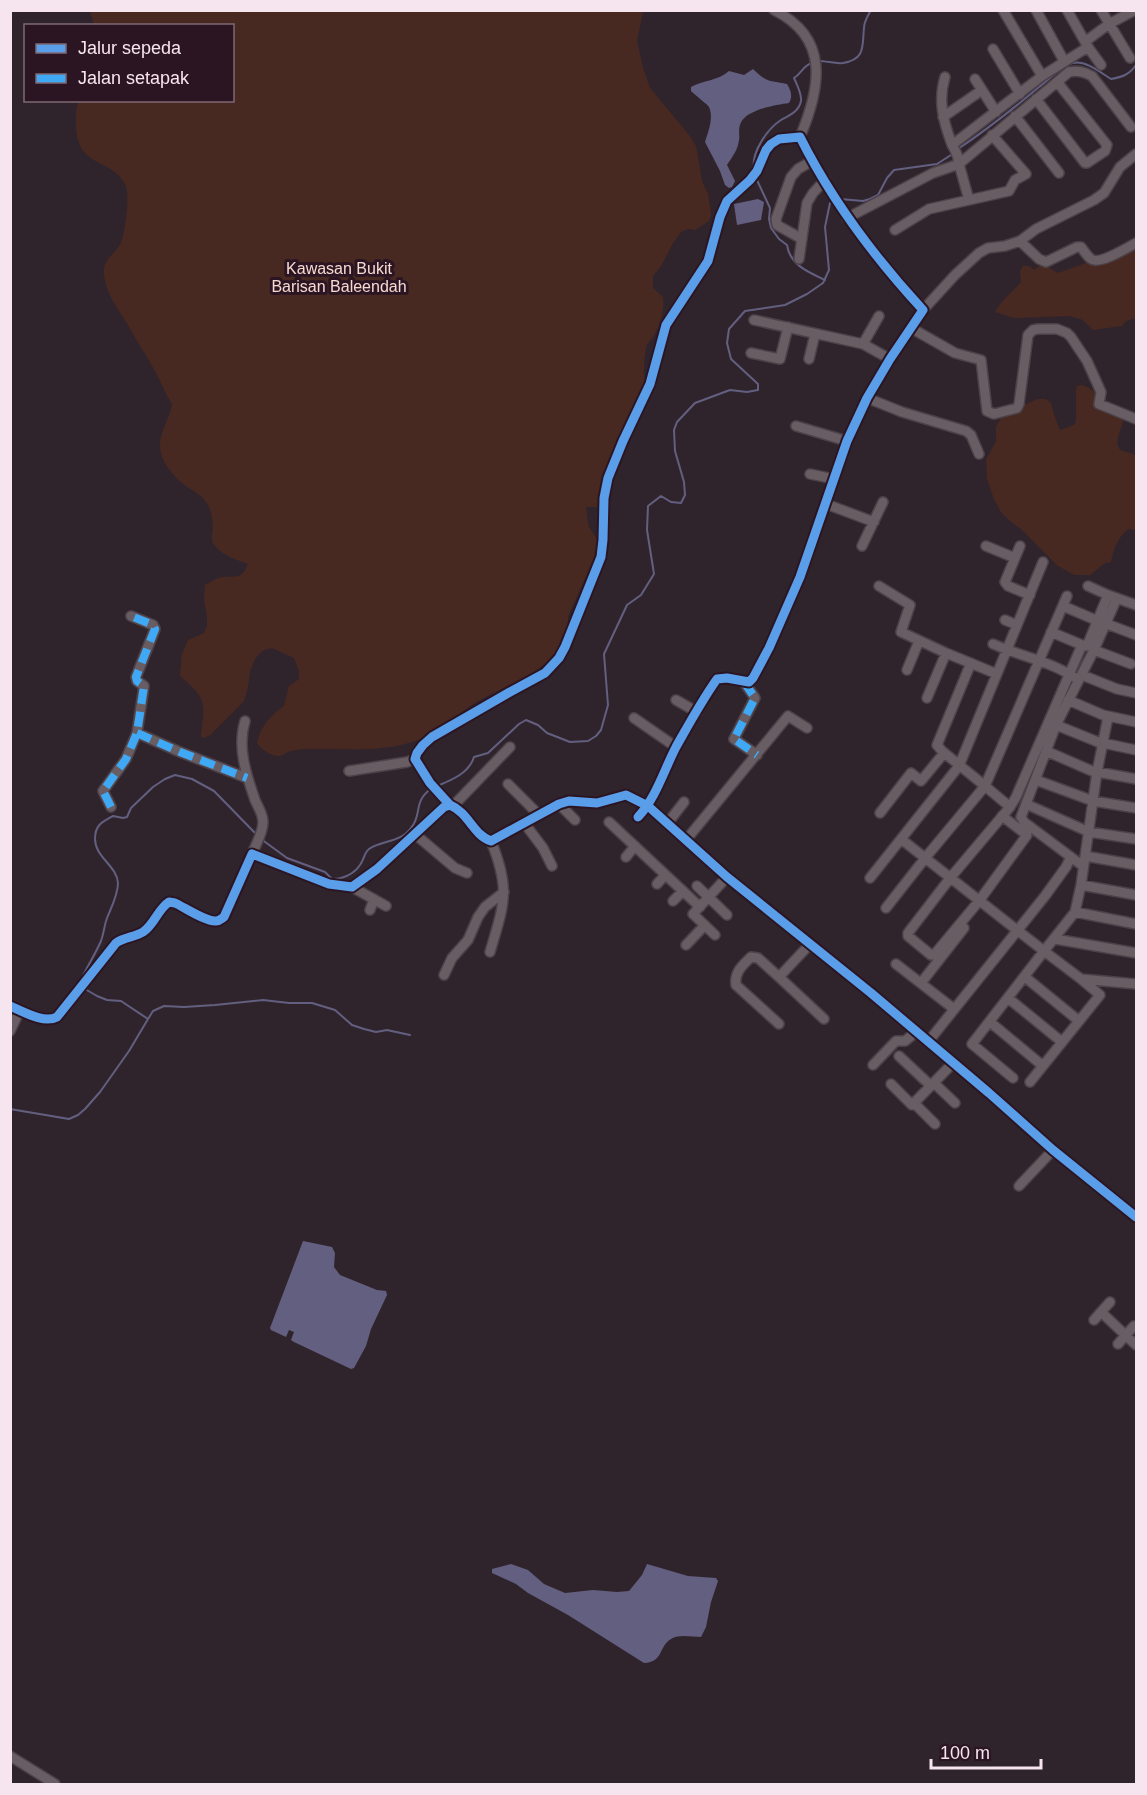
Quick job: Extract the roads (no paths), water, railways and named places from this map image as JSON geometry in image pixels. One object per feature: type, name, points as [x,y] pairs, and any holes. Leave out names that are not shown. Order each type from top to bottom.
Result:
[{"type":"street","points":[[774,10],[799,27],[814,54],[816,65],[812,106],[800,137],[847,218],[888,272],[923,310]]},
{"type":"street","points":[[1003,10],[1042,76]]},
{"type":"street","points":[[1036,10],[1064,61]]},
{"type":"street","points":[[1067,10],[1101,65]]},
{"type":"street","points":[[1101,10],[1130,58]]},
{"type":"street","points":[[847,218],[933,173],[996,112],[1087,44],[1109,24],[1135,12]]},
{"type":"street","points":[[993,49],[1020,93]]},
{"type":"street","points":[[956,152],[993,135],[1069,72],[1075,70],[1092,76],[1131,127]]},
{"type":"street","points":[[945,77],[941,90],[943,117],[956,152],[969,200]]},
{"type":"street","points":[[975,79],[996,112]]},
{"type":"street","points":[[1036,99],[1085,163],[1105,151],[1107,145],[1058,83]]},
{"type":"street","points":[[943,117],[982,90]]},
{"type":"street","points":[[1015,116],[1059,173]]},
{"type":"street","points":[[895,230],[929,209],[1009,191],[1015,180],[1026,174],[993,135]]},
{"type":"street","points":[[415,759],[423,745],[432,737],[545,673],[559,658],[601,557],[605,488],[622,441],[650,384],[666,325],[708,261],[726,201],[750,180],[771,144],[780,139],[800,137]]},
{"type":"street","points":[[638,817],[648,806],[676,747],[707,691],[717,679],[727,678],[749,682],[753,678],[769,648],[800,577],[847,441],[867,398],[923,310],[955,274],[979,253],[988,248],[1020,241],[1036,229],[1100,196],[1120,167],[1137,154]]},
{"type":"street","points":[[802,239],[777,225],[776,219],[791,177],[798,169],[812,161]]},
{"type":"street","points":[[799,259],[807,203],[825,180]]},
{"type":"street","points":[[1020,241],[1039,260],[1046,262],[1077,247],[1097,261],[1137,243]]},
{"type":"street","points":[[863,344],[879,316]]},
{"type":"street","points":[[754,320],[863,344],[890,359]]},
{"type":"street","points":[[751,353],[780,359],[788,327]]},
{"type":"street","points":[[912,328],[955,353],[981,360],[987,411],[994,414],[1017,408],[1019,405],[1028,335],[1038,329],[1062,330],[1071,337],[1087,361],[1101,392],[1099,404],[1137,419]]},
{"type":"street","points":[[809,359],[815,333]]},
{"type":"street","points":[[867,398],[966,431],[980,454]]},
{"type":"street","points":[[796,426],[847,441]]},
{"type":"street","points":[[810,474],[834,479]]},
{"type":"street","points":[[862,546],[883,502]]},
{"type":"street","points":[[826,504],[874,522]]},
{"type":"street","points":[[986,546],[1015,558]]},
{"type":"street","points":[[1020,546],[1005,584],[1030,595]]},
{"type":"street","points":[[870,878],[959,766],[1043,562]]},
{"type":"street","points":[[879,586],[910,605],[901,632],[998,674]]},
{"type":"street","points":[[1088,586],[1137,605]]},
{"type":"street","points":[[1112,597],[1102,622],[1095,650],[1056,725],[1021,817],[1024,822],[1071,857],[1084,861],[1137,865]]},
{"type":"street","points":[[886,908],[985,786],[1065,601],[1102,622],[1137,635]]},
{"type":"street","points":[[111,807],[103,792],[126,759],[137,733],[144,686],[137,681],[136,677],[155,627],[131,616]]},
{"type":"street","points":[[1005,620],[1017,625]]},
{"type":"street","points":[[1051,632],[1088,646],[1102,622]]},
{"type":"street","points":[[907,670],[919,641]]},
{"type":"street","points":[[993,644],[1040,660],[1070,674],[1137,693]]},
{"type":"street","points":[[1037,832],[981,902],[933,955],[908,936],[951,877],[1010,807],[1082,645]]},
{"type":"street","points":[[1095,650],[1131,664]]},
{"type":"street","points":[[927,698],[946,653]]},
{"type":"street","points":[[971,663],[937,745],[1010,807]]},
{"type":"street","points":[[744,682],[755,698],[734,739],[757,754]]},
{"type":"street","points":[[676,700],[697,712]]},
{"type":"street","points":[[1068,700],[1108,717],[1137,722]]},
{"type":"street","points":[[686,840],[788,716],[807,728]]},
{"type":"street","points":[[1013,1077],[972,1044],[1075,912],[1108,717]]},
{"type":"street","points":[[634,718],[676,747]]},
{"type":"street","points":[[10,1031],[15,1008],[44,1019],[54,1019],[80,991],[116,943],[125,937],[143,932],[169,902],[209,920],[220,920],[224,917],[263,824],[262,814],[247,778],[241,742],[245,721]]},
{"type":"street","points":[[1056,725],[1102,744],[1137,750]]},
{"type":"street","points":[[137,733],[247,778]]},
{"type":"street","points":[[352,887],[416,835],[438,810],[452,806],[510,747]]},
{"type":"street","points":[[1046,751],[1097,772],[1137,779]]},
{"type":"street","points":[[880,813],[911,773],[921,781],[944,753]]},
{"type":"street","points":[[349,771],[415,759]]},
{"type":"street","points":[[415,759],[432,785],[452,806],[464,813],[482,837],[491,841],[504,876],[504,892],[503,907],[490,952]]},
{"type":"street","points":[[1036,780],[1093,801],[1137,808]]},
{"type":"street","points":[[508,784],[539,815]]},
{"type":"street","points":[[491,841],[559,804],[569,801],[597,803],[626,795],[648,806],[727,877],[923,1037],[1053,1150],[1137,1217]]},
{"type":"street","points":[[667,824],[684,802]]},
{"type":"street","points":[[559,804],[575,820]]},
{"type":"street","points":[[1026,804],[1089,832],[1137,839]]},
{"type":"street","points":[[921,983],[1027,835],[1002,816]]},
{"type":"street","points":[[609,822],[700,907]]},
{"type":"street","points":[[525,824],[536,837],[552,866]]},
{"type":"street","points":[[416,835],[455,868],[467,873]]},
{"type":"street","points":[[902,839],[1100,995],[1030,1082]]},
{"type":"street","points":[[626,857],[636,846]]},
{"type":"street","points":[[252,854],[329,884],[352,887],[386,906]]},
{"type":"street","points":[[873,1065],[896,1041],[923,1037],[952,1007],[1042,894],[1062,864],[1071,857]]},
{"type":"street","points":[[657,884],[665,875]]},
{"type":"street","points":[[715,935],[693,914],[727,877]]},
{"type":"street","points":[[1081,885],[1137,895]]},
{"type":"street","points":[[697,886],[728,915]]},
{"type":"street","points":[[673,901],[683,891]]},
{"type":"street","points":[[444,975],[452,958],[468,940],[478,917],[504,892]]},
{"type":"street","points":[[370,910],[374,899]]},
{"type":"street","points":[[1075,912],[1137,924]]},
{"type":"street","points":[[686,945],[705,925]]},
{"type":"street","points":[[1055,939],[1137,953]]},
{"type":"street","points":[[779,977],[810,944]]},
{"type":"street","points":[[779,1024],[736,985],[735,976],[751,957],[758,958],[824,1019]]},
{"type":"street","points":[[896,964],[952,1007]]},
{"type":"street","points":[[1025,977],[1079,1021]]},
{"type":"street","points":[[1081,979],[1137,984]]},
{"type":"street","points":[[1008,998],[1062,1042]]},
{"type":"street","points":[[990,1022],[1043,1066]]},
{"type":"street","points":[[899,1056],[956,1103]]},
{"type":"street","points":[[914,1103],[953,1064]]},
{"type":"street","points":[[891,1084],[935,1124]]},
{"type":"street","points":[[1019,1186],[1053,1150]]},
{"type":"street","points":[[1110,1302],[1097,1316],[1137,1345]]},
{"type":"street","points":[[1118,1344],[1134,1326]]},
{"type":"street","points":[[10,1756],[55,1785]]},
{"type":"waterway","points":[[819,61],[843,63],[856,58],[863,46],[865,23],[871,10]]},
{"type":"waterway","points":[[754,169],[755,156],[766,135],[776,124],[796,111],[800,105],[801,95],[794,78],[807,65],[814,62]]},
{"type":"waterway","points":[[958,149],[1069,64],[1083,63],[1111,79],[1125,75],[1136,65]]},
{"type":"waterway","points":[[840,199],[863,201],[870,199],[878,195],[894,170],[937,164],[954,153]]},
{"type":"waterway","points":[[756,178],[770,208],[771,228],[787,245],[796,263],[806,271],[825,280]]},
{"type":"waterway","points":[[437,786],[459,775],[472,763],[474,757],[488,753],[526,720],[538,725],[547,733],[570,742],[588,741],[601,730],[608,705],[604,654],[627,605],[641,595],[654,574],[647,530],[648,506],[661,496],[671,502],[681,503],[685,495],[684,482],[675,451],[674,430],[677,422],[695,403],[730,390],[747,392],[758,390],[758,384],[731,359],[727,343],[729,329],[745,311],[785,305],[823,283],[829,270],[825,227],[830,203],[835,201]]},
{"type":"waterway","points":[[80,982],[101,941],[118,888],[114,871],[96,845],[96,830],[102,822],[113,816],[127,817],[131,808],[153,787],[175,775],[192,779],[214,791],[257,835]]},
{"type":"waterway","points":[[261,839],[287,858],[325,872],[332,879],[344,877],[358,868],[369,849],[407,833],[415,823],[422,798],[432,788]]},
{"type":"waterway","points":[[10,1109],[69,1119],[78,1115],[100,1092],[129,1051],[148,1019],[121,1001],[107,1000],[85,989]]},
{"type":"waterway","points":[[148,1019],[153,1011],[164,1006],[184,1007],[263,1000],[312,1003],[335,1010],[352,1025],[364,1029],[376,1032],[387,1030],[410,1035]]},
{"type":"park label","name":"Kawasan Bukit Barisan Baleendah","points":[[339,277]]}]
